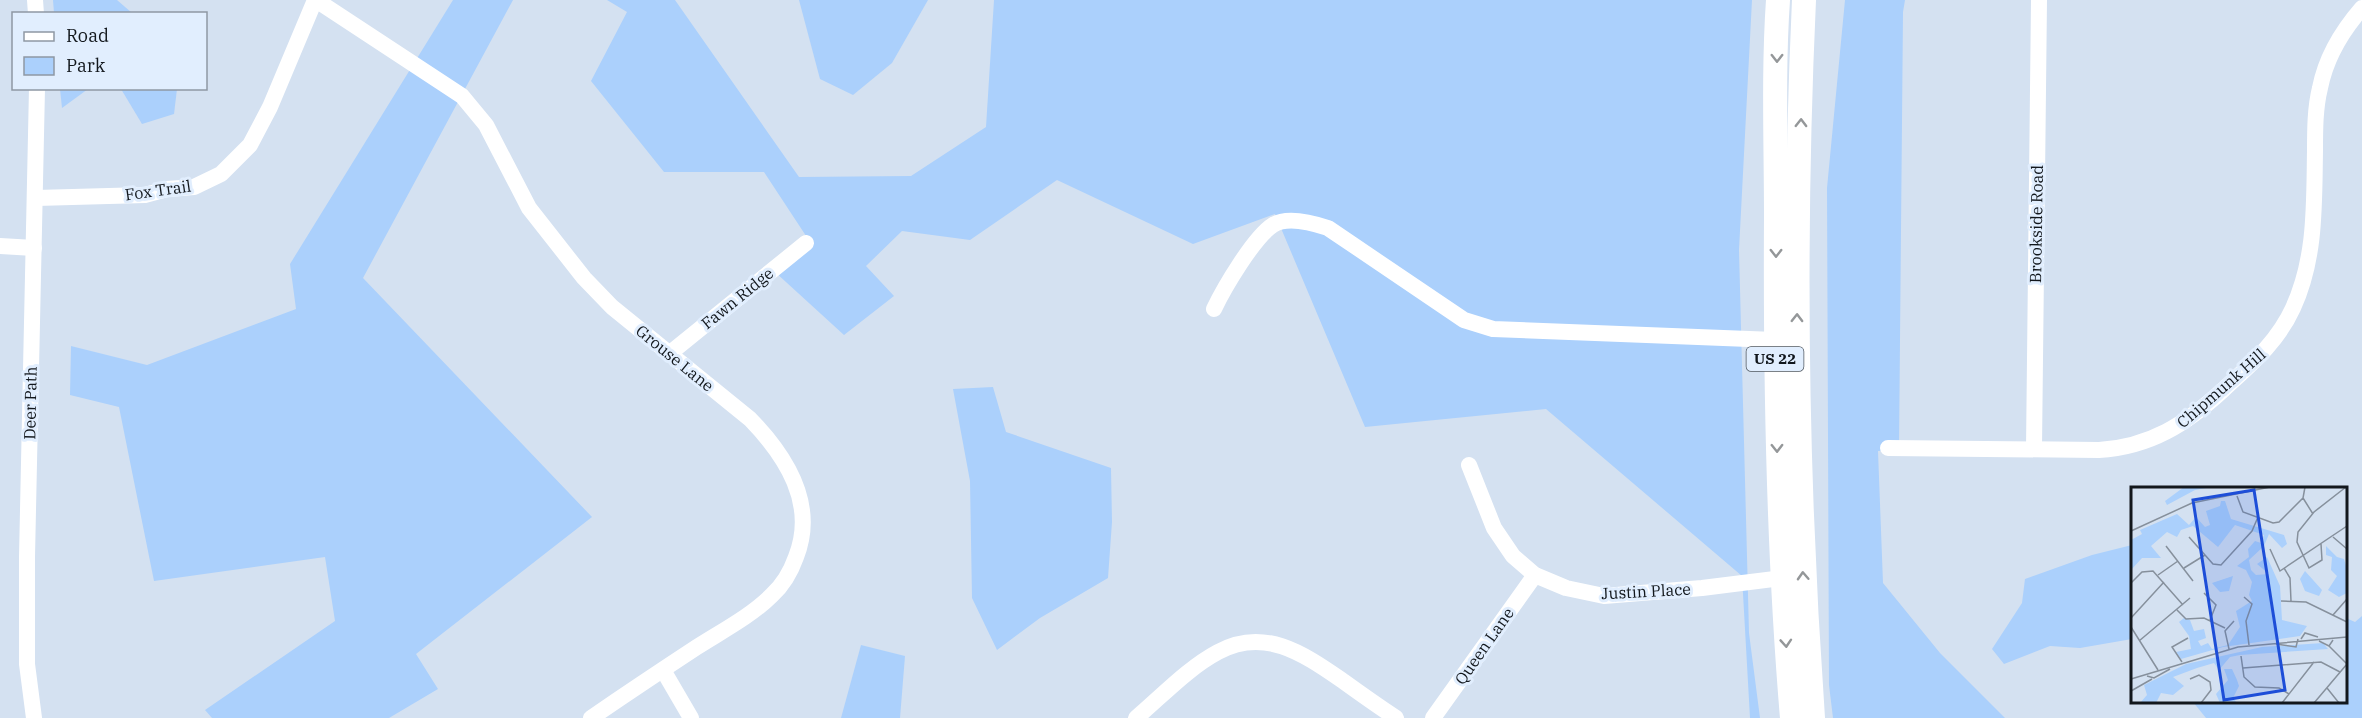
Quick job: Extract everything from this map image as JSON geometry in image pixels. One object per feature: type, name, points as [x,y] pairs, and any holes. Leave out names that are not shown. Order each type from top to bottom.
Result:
[{"type":"highway","name":"US 22","points":[[1778,0],[1775,340],[1777,466],[1792,718]]},
{"type":"highway","name":"US 22","points":[[1804,0],[1797,337],[1798,442],[1803,578],[1813,718]]},
{"type":"highway","points":[[1802,43],[1814,0]]},
{"type":"street","name":"Fox Trail","points":[[36,198],[145,195],[166,189],[194,187],[221,174],[235,163],[250,145],[270,107],[316,0]]},
{"type":"street","name":"Grouse Lane","points":[[316,0],[462,96],[486,125],[529,208],[584,278],[612,307],[750,419],[770,440],[791,473],[799,494],[803,524],[799,548],[791,569],[772,596],[591,718]]},
{"type":"street","name":"Brookside Road","points":[[2034,449],[2039,0]]},
{"type":"street","name":"Chipmunk Hill","points":[[1888,448],[2115,449],[2139,444],[2161,436],[2202,409],[2270,347],[2293,308],[2308,265],[2314,222],[2315,123],[2320,86],[2325,69],[2341,36],[2362,8]]},
{"type":"street","name":"Deer Path","points":[[33,718],[27,664],[27,557],[37,90]]},
{"type":"street","points":[[1214,309],[1220,295],[1260,237],[1275,224],[1306,220],[1328,228],[1464,320],[1493,329],[1775,340]]},
{"type":"street","name":"Fawn Ridge","points":[[669,354],[806,243]]},
{"type":"street","points":[[0,246],[34,248]]},
{"type":"street","name":"Justin Place","points":[[1469,465],[1494,528],[1513,556],[1535,575],[1566,588],[1604,596],[1702,588],[1782,578]]},
{"type":"street","name":"Queen Lane","points":[[1433,718],[1535,575]]},
{"type":"street","points":[[1136,718],[1199,664],[1219,651],[1237,644],[1256,642],[1293,649],[1396,718]]},
{"type":"street","points":[[663,670],[692,718]]},
{"type":"green space","points":[[53,0],[117,0],[131,12],[54,12]]},
{"type":"green space","points":[[453,0],[513,0],[363,278],[592,517],[416,654],[438,689],[389,718],[212,718],[205,710],[335,621],[325,557],[154,581],[119,407],[70,395],[71,346],[147,365],[296,309],[290,264]]},
{"type":"green space","points":[[607,0],[675,0],[799,177],[911,176],[986,127],[994,0],[1752,0],[1739,250],[1749,633],[1760,718],[1750,718],[1742,576],[1546,409],[1365,427],[1275,214],[1193,244],[1057,180],[970,240],[902,231],[866,266],[894,296],[844,335],[775,272],[812,245],[764,172],[664,172],[591,81],[627,12]]},
{"type":"green space","points":[[799,0],[928,0],[892,63],[853,95],[820,79]]},
{"type":"green space","points":[[1845,0],[1905,0],[1903,12],[1899,450],[1878,451],[1883,583],[1940,653],[2005,718],[1833,718],[1829,685],[1827,188]]},
{"type":"green space","points":[[60,90],[87,90],[62,108]]},
{"type":"green space","points":[[122,90],[177,90],[174,114],[142,124]]},
{"type":"green space","points":[[993,387],[1006,432],[1111,468],[1112,522],[1108,578],[1040,618],[997,650],[972,598],[970,481],[953,389]]},
{"type":"green space","points":[[2131,545],[2131,639],[2080,648],[2050,646],[2004,664],[1992,649],[2022,603],[2025,579],[2092,555]]},
{"type":"green space","points":[[2362,616],[2362,718],[2206,718],[2194,703],[2347,703],[2347,618],[2355,622]]},
{"type":"green space","points":[[861,645],[905,656],[900,718],[841,718]]}]
